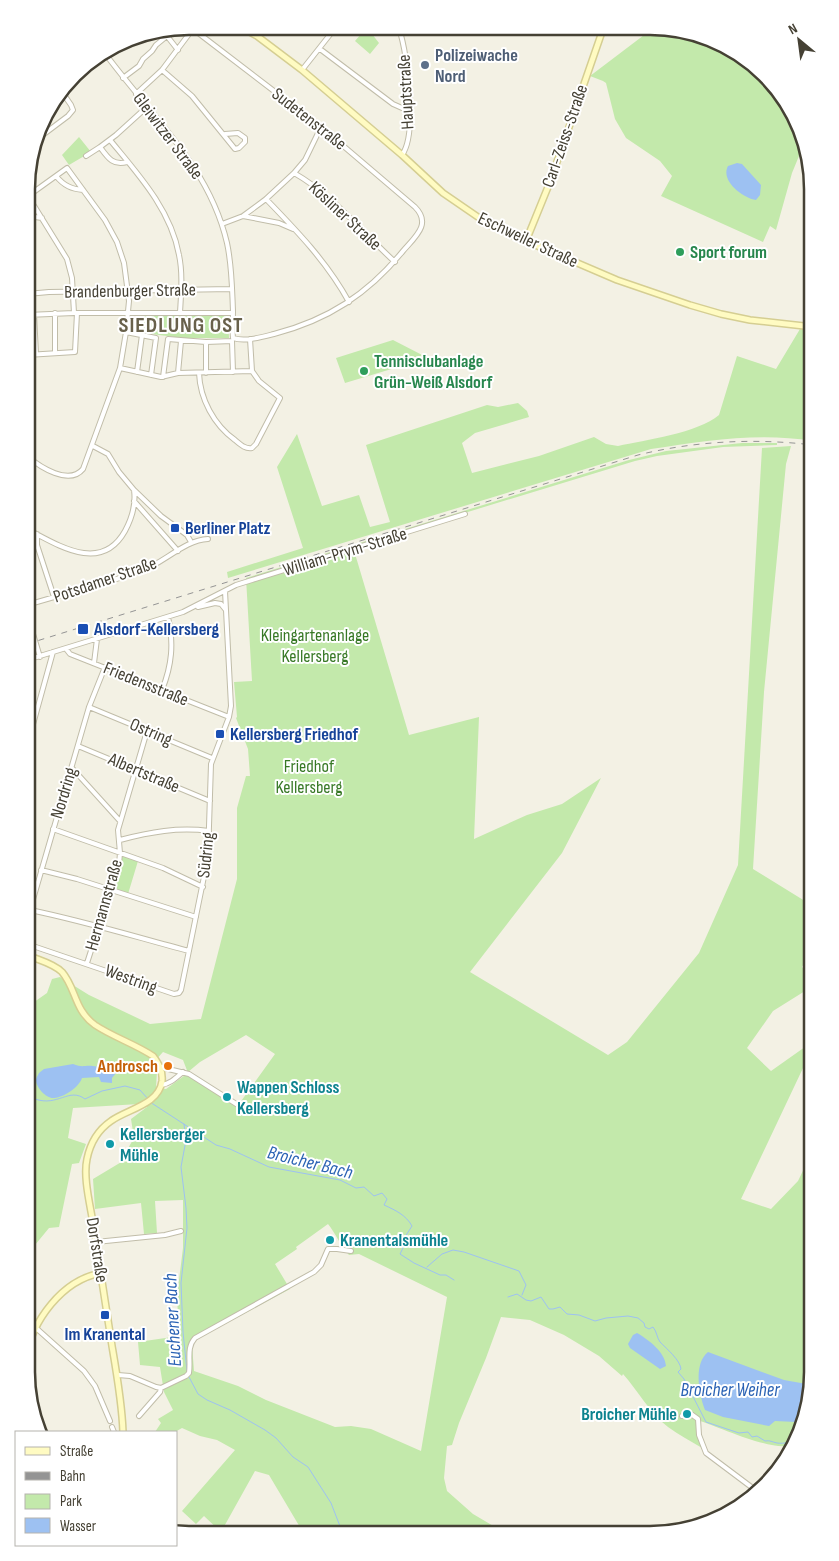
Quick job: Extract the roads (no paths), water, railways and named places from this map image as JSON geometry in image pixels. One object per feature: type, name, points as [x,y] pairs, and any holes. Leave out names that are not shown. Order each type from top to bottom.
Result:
[{"type":"street","points":[[136,94],[162,70],[189,35]]},
{"type":"street","name":"Sudetenstraße","points":[[203,35],[321,127],[421,214],[423,220],[420,231],[394,262]]},
{"type":"street","points":[[302,70],[330,35]]},
{"type":"street","name":"Hauptstraße","points":[[401,35],[406,55],[409,109],[408,144],[402,156]]},
{"type":"street","name":"Carl-Zeiss-Straße","points":[[526,242],[550,182],[601,35]]},
{"type":"street","name":"Eschweiler Straße","points":[[257,36],[302,70],[443,193],[478,218],[526,242],[617,280],[690,306],[750,320],[804,326]]},
{"type":"street","points":[[123,78],[139,66],[156,44],[166,37]]},
{"type":"street","points":[[168,37],[178,50]]},
{"type":"street","points":[[320,48],[393,104],[409,109]]},
{"type":"street","name":"Gleiwitzer Straße","points":[[108,58],[136,94],[148,106],[201,176],[222,224],[230,260],[233,336],[235,339],[250,339]]},
{"type":"street","points":[[162,70],[192,96],[235,149],[246,142],[245,138],[238,133],[224,134]]},
{"type":"street","points":[[46,132],[73,110],[65,97]]},
{"type":"street","points":[[86,156],[110,140],[148,106]]},
{"type":"street","points":[[222,224],[243,216],[266,199],[294,173],[305,160],[321,127]]},
{"type":"street","points":[[110,140],[155,198],[174,233],[180,257],[180,313]]},
{"type":"street","points":[[100,147],[112,161],[116,163],[127,162]]},
{"type":"street","points":[[35,191],[67,168],[105,220],[117,242],[124,263],[128,291],[128,313],[120,368],[83,469],[73,476],[62,475],[35,461]]},
{"type":"street","name":"Kösliner Straße","points":[[294,173],[324,194],[394,262]]},
{"type":"street","points":[[56,176],[66,185],[84,190]]},
{"type":"street","points":[[266,199],[325,263],[348,302]]},
{"type":"street","points":[[35,207],[67,258],[72,278],[76,313],[75,352],[36,354],[35,334]]},
{"type":"street","points":[[243,216],[279,223],[299,233]]},
{"type":"street","points":[[35,217],[42,218]]},
{"type":"street","points":[[199,373],[202,392],[214,419],[229,436],[248,448],[252,448],[256,444],[280,398],[259,381],[252,371],[250,339],[297,328],[323,317],[348,302],[380,277],[394,262]]},
{"type":"street","name":"Brandenburger Straße","points":[[35,294],[232,289]]},
{"type":"street","points":[[55,313],[55,354]]},
{"type":"street","points":[[35,314],[233,313]]},
{"type":"street","points":[[126,332],[156,338],[151,375]]},
{"type":"street","points":[[137,372],[142,335]]},
{"type":"street","points":[[162,377],[168,339],[206,342],[232,341],[233,372]]},
{"type":"street","points":[[178,372],[181,341]]},
{"type":"street","points":[[206,342],[206,373]]},
{"type":"street","points":[[120,368],[162,377],[178,372],[252,371]]},
{"type":"street","points":[[93,446],[108,454],[119,472],[134,490],[161,516],[186,535],[191,542]]},
{"type":"street","points":[[36,534],[76,552],[84,554],[100,552],[114,545],[123,535],[131,518],[134,490]]},
{"type":"street","points":[[134,501],[178,551]]},
{"type":"street","name":"William-Prym-Straße","points":[[193,608],[225,591],[252,580],[465,514]]},
{"type":"street","points":[[36,534],[37,545],[54,597]]},
{"type":"street","name":"Potsdamer Straße","points":[[35,603],[139,572],[160,562],[191,542],[208,539]]},
{"type":"street","points":[[225,591],[229,717]]},
{"type":"street","points":[[35,658],[193,608],[215,603],[221,604],[226,609]]},
{"type":"street","points":[[162,690],[171,665],[172,652],[168,617]]},
{"type":"street","points":[[94,663],[97,639]]},
{"type":"street","points":[[35,640],[40,657]]},
{"type":"street","name":"Friedensstraße","points":[[66,649],[70,654],[229,717]]},
{"type":"street","points":[[35,712],[54,652]]},
{"type":"street","name":"Nordring","points":[[35,892],[89,706],[105,667]]},
{"type":"street","name":"Ostring","points":[[89,706],[212,758]]},
{"type":"street","name":"Südring","points":[[179,993],[182,987],[208,857],[212,758],[229,717]]},
{"type":"street","name":"Hermannstraße","points":[[87,964],[119,864],[120,840],[118,830],[147,731]]},
{"type":"street","name":"Albertstraße","points":[[78,746],[210,801]]},
{"type":"street","points":[[72,768],[120,821]]},
{"type":"street","points":[[53,829],[163,868],[203,887]]},
{"type":"street","points":[[120,840],[161,830],[209,831]]},
{"type":"street","points":[[41,870],[196,917]]},
{"type":"street","points":[[35,911],[74,919],[189,951]]},
{"type":"street","name":"Westring","points":[[35,947],[166,992],[179,993]]},
{"type":"street","points":[[35,959],[62,973],[76,1003],[94,1024],[153,1056],[162,1074],[161,1085],[166,1085],[183,1072]]},
{"type":"street","points":[[160,1067],[183,1072],[241,1107]]},
{"type":"street","name":"Dorfstraße","points":[[123,1431],[118,1375],[86,1173],[87,1159],[97,1135],[111,1121],[152,1098],[161,1085]]},
{"type":"street","points":[[96,1242],[164,1235],[181,1231]]},
{"type":"street","points":[[118,1375],[130,1376],[161,1388],[186,1376],[190,1373],[189,1346],[196,1338],[314,1272],[322,1265],[328,1249],[337,1248],[351,1251]]},
{"type":"street","points":[[101,1273],[90,1275],[66,1288],[51,1305],[36,1328],[84,1371],[95,1386],[110,1421]]},
{"type":"street","points":[[138,1416],[160,1392],[161,1388]]},
{"type":"street","points":[[682,1416],[690,1414],[698,1419],[700,1435],[706,1453],[752,1487]]},
{"type":"street","points":[[112,1427],[114,1431]]},
{"type":"water","points":[[737,163],[742,164],[761,185],[760,195],[756,200],[745,196],[730,183],[726,172],[728,166]]},
{"type":"water","points":[[73,1064],[96,1067],[116,1073],[112,1078],[112,1083],[101,1082],[99,1077],[82,1078],[75,1088],[67,1094],[54,1098],[45,1095],[36,1083],[39,1073],[44,1069]]},
{"type":"water","points":[[637,1333],[660,1351],[666,1366],[660,1369],[630,1348],[628,1344],[633,1335]]},
{"type":"water","name":"Broicher Weiher","points":[[708,1352],[784,1380],[804,1384],[795,1422],[775,1421],[769,1426],[723,1417],[705,1410],[699,1388],[700,1364]]},
{"type":"waterway","name":"Broicher Bach","points":[[35,1099],[50,1101],[74,1095],[85,1099],[102,1091],[125,1086],[140,1090],[148,1099]]},
{"type":"waterway","name":"Broicher Bach","points":[[150,1102],[216,1145],[230,1149],[269,1167],[340,1180],[356,1188],[364,1187],[374,1196],[382,1193],[387,1199],[384,1205],[403,1216],[412,1226],[403,1240],[404,1246],[400,1254],[414,1263],[454,1280]]},
{"type":"waterway","name":"Euchener Bach","points":[[184,1124],[186,1140],[181,1167],[187,1228],[181,1283],[187,1371]]},
{"type":"waterway","name":"Broicher Bach","points":[[427,1267],[442,1254],[453,1250],[464,1252],[519,1271],[526,1285],[522,1295]]},
{"type":"waterway","name":"Broicher Bach","points":[[508,1297],[517,1294],[531,1301],[541,1297],[549,1309],[560,1307],[567,1314],[579,1315],[595,1321],[628,1316],[638,1318],[644,1323],[645,1327],[649,1329],[653,1327],[660,1342],[678,1362],[681,1369],[678,1372],[684,1379],[706,1422],[739,1433],[748,1432],[752,1437],[757,1436],[765,1441],[786,1443]]},
{"type":"waterway","name":"Euchener Bach","points":[[189,1377],[198,1394],[265,1430],[276,1438],[293,1457],[308,1467],[331,1503],[340,1526]]},
{"type":"railway","points":[[35,642],[638,455],[659,450],[725,442],[747,441],[804,444]]},
{"type":"place","name":"Polizeiwache Nord","points":[[425,65]]},
{"type":"place","name":"Sport forum","points":[[680,252]]},
{"type":"place","name":"Tennisclubanlage Grün-Weiß Alsdorf","points":[[364,371]]},
{"type":"place","name":"Berliner Platz","points":[[175,528]]},
{"type":"place","name":"Alsdorf-Kellersberg","points":[[83,629]]},
{"type":"place","name":"Kellersberg Friedhof","points":[[220,734]]},
{"type":"place","name":"Androsch","points":[[168,1066]]},
{"type":"place","name":"Wappen Schloss Kellersberg","points":[[227,1097]]},
{"type":"place","name":"Kellersberger Mühle","points":[[110,1144]]},
{"type":"place","name":"Kranentalsmühle","points":[[330,1240]]},
{"type":"place","name":"Im Kranental","points":[[105,1315]]},
{"type":"place","name":"Broicher Mühle","points":[[687,1414]]},
{"type":"district","name":"SIEDLUNG OST","points":[[181,325]]},
{"type":"park label","name":"Kleingartenanlage Kellersberg","points":[[315,645]]},
{"type":"park label","name":"Friedhof Kellersberg","points":[[309,776]]}]
